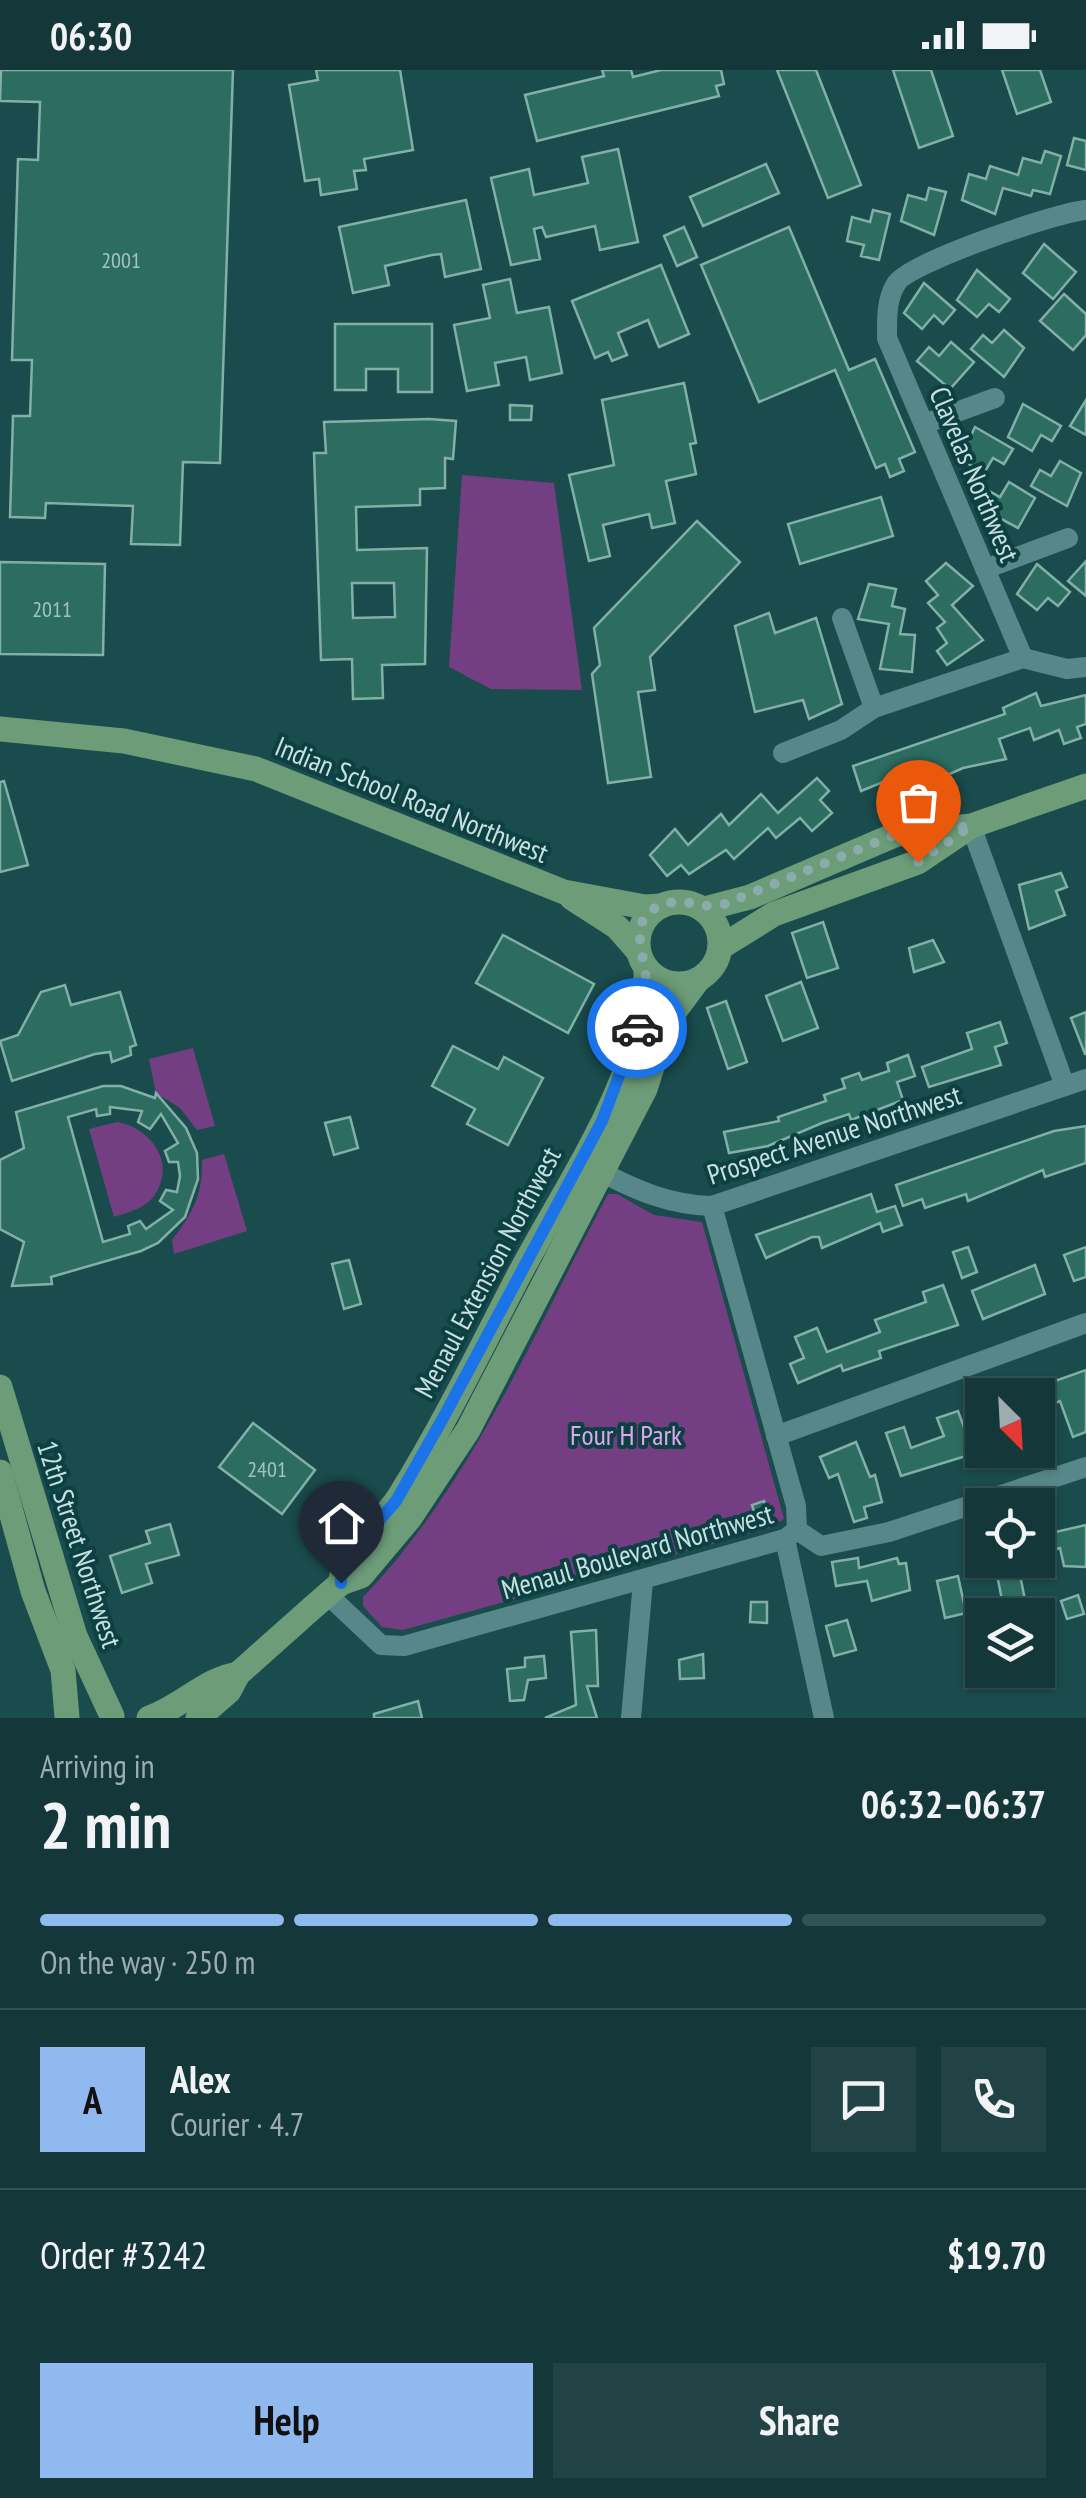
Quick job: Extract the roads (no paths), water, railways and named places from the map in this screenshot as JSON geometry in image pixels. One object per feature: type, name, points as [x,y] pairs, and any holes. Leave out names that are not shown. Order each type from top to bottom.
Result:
[{"type":"main road","name":"Indian School Road Northwest","points":[[0,729],[124,741],[256,769],[564,892],[644,907],[661,906]]},
{"type":"main road","points":[[704,909],[717,926],[721,947],[715,964],[697,981],[669,983],[642,959],[642,924],[661,906],[683,902],[704,909],[750,897],[897,834],[971,826],[1086,786]]},
{"type":"main road","points":[[721,947],[774,914],[918,862],[971,826]]},
{"type":"main road","name":"Indian School Road Northwest","points":[[564,892],[618,927],[642,959]]},
{"type":"main road","name":"Menaul Extension Northwest","points":[[335,1589],[342,1563],[396,1501],[602,1121],[632,1048],[646,987],[642,959]]},
{"type":"main road","name":"Menaul Extension Northwest","points":[[335,1589],[361,1576],[409,1519],[468,1430],[644,1089],[666,1023],[697,981]]},
{"type":"main road","name":"12th Street Northwest","points":[[0,1387],[75,1636],[113,1717]]},
{"type":"main road","name":"12th Street Northwest","points":[[0,1472],[34,1592],[62,1670],[67,1718]]},
{"type":"main road","points":[[198,1718],[229,1691],[238,1674],[335,1589]]},
{"type":"main road","points":[[149,1718],[180,1706],[216,1678],[238,1674]]},
{"type":"main road","points":[[67,1718],[94,1710],[113,1717]]},
{"type":"street","name":"Clavelas Northwest","points":[[1023,658],[887,338],[887,309],[896,280],[918,266],[1061,214],[1086,210]]},
{"type":"street","points":[[924,424],[995,398]]},
{"type":"street","points":[[985,569],[1068,538]]},
{"type":"street","points":[[842,618],[874,708]]},
{"type":"street","points":[[783,753],[842,730],[874,708],[1023,658],[1066,669],[1086,666]]},
{"type":"street","points":[[971,826],[1065,1086]]},
{"type":"street","name":"Prospect Avenue Northwest","points":[[601,1172],[649,1196],[685,1206],[712,1206],[1086,1078]]},
{"type":"street","points":[[712,1206],[796,1506],[791,1535],[824,1718]]},
{"type":"street","points":[[776,1436],[1086,1323]]},
{"type":"street","name":"Menaul Boulevard Northwest","points":[[335,1589],[380,1645],[404,1646],[642,1581],[791,1535],[821,1546],[889,1532],[1086,1467]]},
{"type":"street","points":[[631,1718],[642,1581]]},
{"type":"park label","name":"Four H Park","points":[[626,1434]]}]
